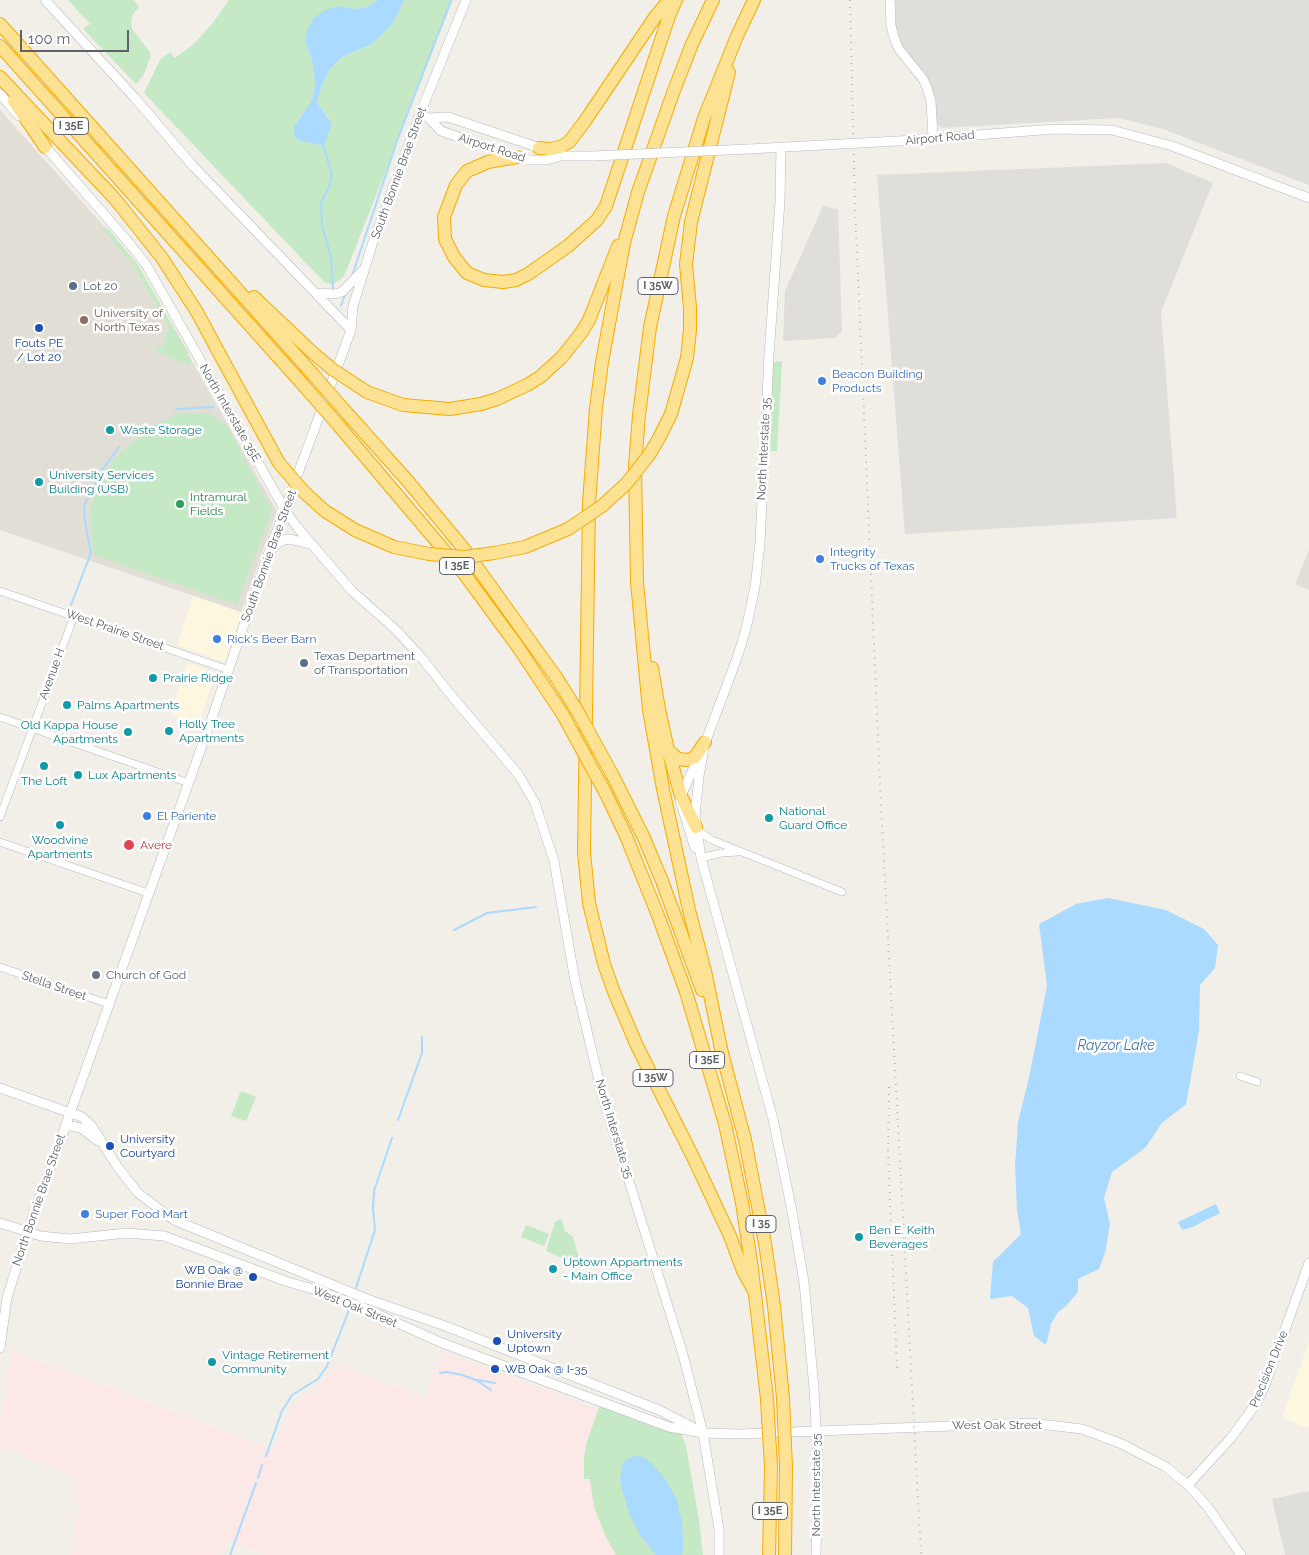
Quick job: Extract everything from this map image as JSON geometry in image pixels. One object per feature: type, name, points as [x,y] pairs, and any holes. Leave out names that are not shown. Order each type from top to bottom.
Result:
[{"type":"highway","points":[[539,148],[550,149],[560,147],[569,142],[585,122],[645,32],[669,0]]},
{"type":"highway","points":[[517,158],[488,162],[466,171],[456,185],[444,217],[444,239],[454,258],[467,273],[484,280],[503,282],[516,280],[528,274],[568,246],[597,220],[606,206],[676,0]]},
{"type":"highway","name":"I 35W","points":[[714,0],[692,44],[638,192],[624,243],[611,309],[596,408],[591,464],[587,560],[584,832],[589,903],[604,964],[621,1010],[730,1236],[742,1271],[756,1293]]},
{"type":"highway","name":"I 35W","points":[[722,1053],[705,970],[689,910],[656,753],[643,666],[635,546],[635,466],[645,366],[657,293],[674,216],[704,118],[737,36],[754,0]]},
{"type":"highway","name":"I 35E","points":[[0,24],[406,479],[459,543],[503,601],[578,712],[644,838],[697,974],[722,1053]]},
{"type":"highway","points":[[0,78],[116,200],[162,258],[197,312],[279,463],[305,493],[325,511],[362,533],[394,547],[429,554],[464,556],[526,547],[568,529],[602,506],[626,484],[660,438],[671,414],[687,358],[690,308],[686,264],[691,222],[737,36]]},
{"type":"highway","name":"I 35E","points":[[0,46],[339,426],[465,575],[518,647],[563,715],[606,794],[649,892],[688,995],[725,1124],[740,1194],[756,1293],[767,1399],[771,1468],[769,1555]]},
{"type":"highway","points":[[0,78],[45,147]]},
{"type":"highway","points":[[174,218],[312,352],[332,369],[367,392],[403,405],[450,409],[481,404],[513,393],[540,377],[572,346],[589,320],[638,192]]},
{"type":"highway","points":[[161,228],[178,250]]},
{"type":"highway","points":[[635,546],[649,634],[653,677],[668,750],[681,796],[696,826]]},
{"type":"highway","points":[[668,750],[674,757],[687,760],[695,757],[705,742]]},
{"type":"highway","name":"I 35","points":[[722,1053],[744,1140],[765,1243],[774,1306],[783,1398],[786,1467],[786,1555]]},
{"type":"main road","points":[[46,0],[135,98],[193,166],[351,330]]},
{"type":"main road","name":"South Bonnie Brae Street","points":[[70,1112],[189,783],[269,552],[351,330],[353,306],[364,269],[420,114],[466,0]]},
{"type":"main road","points":[[890,0],[891,26],[898,48],[927,88],[933,138]]},
{"type":"main road","name":"North Interstate 35E","points":[[0,94],[147,266],[297,528],[352,591],[395,629],[421,656],[473,721]]},
{"type":"main road","name":"Airport Road","points":[[420,114],[429,118],[441,131],[517,158],[530,160],[547,160],[560,156],[781,148],[1055,129],[1112,130],[1172,146],[1309,198]]},
{"type":"main road","name":"Airport Road","points":[[429,118],[448,117],[560,156]]},
{"type":"main road","name":"North Interstate 35","points":[[701,858],[697,854],[680,804],[681,796],[705,742],[737,658],[746,629],[755,587],[760,544],[769,355],[780,201],[781,148]]},
{"type":"main road","points":[[316,293],[334,294],[342,292],[364,269]]},
{"type":"main road","points":[[269,552],[280,541],[289,539],[313,545]]},
{"type":"main road","name":"North Interstate 35","points":[[473,721],[523,781],[533,797],[554,861],[575,981],[604,1101],[682,1351],[703,1433],[719,1529],[719,1555]]},
{"type":"main road","name":"North Interstate 35","points":[[705,742],[697,788],[696,826],[701,858],[764,1084],[783,1162],[804,1282],[816,1430],[818,1500],[816,1555]]},
{"type":"main road","points":[[0,1088],[82,1117],[91,1125],[102,1144]]},
{"type":"main road","name":"North Bonnie Brae Street","points":[[0,1348],[7,1298],[27,1233],[70,1112]]},
{"type":"main road","points":[[65,1125],[81,1128],[102,1144]]},
{"type":"main road","name":"West Oak Street","points":[[102,1144],[138,1193],[174,1220],[367,1300],[448,1327],[659,1410],[703,1433]]},
{"type":"main road","points":[[164,1236],[174,1220]]},
{"type":"main road","name":"West Oak Street","points":[[0,1223],[27,1233],[70,1239],[126,1233],[164,1236],[288,1282],[320,1291],[364,1308],[442,1343],[669,1427],[703,1433],[739,1434],[1031,1423],[1082,1429],[1122,1444],[1166,1467],[1188,1485],[1207,1506],[1241,1555]]},
{"type":"main road","name":"Precision Drive","points":[[1188,1485],[1231,1438],[1253,1409],[1265,1384],[1309,1264]]},
{"type":"main road","points":[[633,1414],[638,1402]]},
{"type":"street","name":"West Prairie Street","points":[[0,591],[229,670]]},
{"type":"street","name":"Avenue H","points":[[0,817],[74,616]]},
{"type":"street","points":[[0,717],[189,783]]},
{"type":"street","points":[[696,826],[706,836],[745,854],[842,892]]},
{"type":"street","points":[[0,842],[148,893]]},
{"type":"street","points":[[701,858],[726,852],[745,854]]},
{"type":"street","name":"Stella Street","points":[[0,967],[109,1004]]},
{"type":"street","points":[[1240,1076],[1257,1082]]},
{"type":"shaded area","points":[[895,0],[1309,0],[1309,185],[1163,129],[1119,118],[942,128],[934,118],[933,92],[927,79],[900,42],[896,29]]},
{"type":"shaded area","name":"University of North Texas","points":[[0,110],[135,261],[277,511],[241,612],[0,530]]},
{"type":"shaded area","points":[[1166,163],[1213,183],[1161,312],[1177,518],[905,534],[877,175]]},
{"type":"shaded area","points":[[823,206],[838,209],[842,331],[835,338],[783,341],[785,291]]},
{"type":"shaded area","points":[[1309,550],[1309,590],[1295,584]]},
{"type":"shaded area","points":[[195,590],[244,607],[225,662],[177,645]]},
{"type":"shaded area","points":[[188,663],[216,673],[199,723],[170,714]]},
{"type":"shaded area","points":[[1309,1341],[1309,1428],[1282,1418]]},
{"type":"shaded area","points":[[11,1350],[275,1450],[287,1415],[299,1400],[323,1384],[334,1363],[425,1398],[443,1351],[676,1440],[695,1555],[265,1555],[228,1539],[222,1555],[72,1555],[77,1514],[76,1477],[0,1446],[0,1418]]},
{"type":"shaded area","points":[[1309,1491],[1309,1555],[1285,1555],[1272,1499]]},
{"type":"green space","points":[[68,0],[134,0],[139,7],[131,20],[132,29],[151,56],[143,76],[136,84],[83,29],[90,24]]},
{"type":"green space","points":[[229,0],[378,0],[367,7],[354,9],[339,6],[305,40],[312,61],[315,83],[312,100],[294,127],[330,120],[317,102],[324,80],[330,69],[342,57],[370,45],[401,8],[404,0],[453,0],[345,274],[333,284],[325,283],[144,93],[160,60],[170,52],[175,58],[195,43],[212,24]]},
{"type":"green space","points":[[104,230],[109,230],[138,265],[189,354],[187,355],[191,362],[189,365],[156,352],[157,345],[162,349],[169,327],[133,265]]},
{"type":"green space","points":[[778,361],[782,362],[777,451],[772,451],[769,449],[771,367]]},
{"type":"green space","name":"Intramural Fields","points":[[208,413],[226,424],[272,510],[237,605],[93,555],[90,509],[101,481],[112,462],[123,450],[151,427],[178,414]]},
{"type":"green space","points":[[241,1091],[256,1097],[246,1121],[231,1116]]},
{"type":"green space","points":[[560,1219],[565,1231],[573,1237],[579,1258],[575,1264],[546,1251],[555,1222]]},
{"type":"green space","points":[[526,1225],[549,1234],[544,1246],[521,1237]]},
{"type":"green space","points":[[601,1402],[681,1433],[686,1446],[703,1555],[616,1555],[605,1535],[594,1507],[590,1479],[584,1479],[584,1458],[587,1441]]},
{"type":"water","points":[[378,0],[404,0],[395,20],[381,36],[370,45],[342,57],[330,69],[324,80],[317,102],[332,124],[324,146],[297,140],[294,134],[294,127],[312,100],[315,83],[312,61],[305,40],[313,19],[325,10],[339,6],[354,9],[367,7]]},
{"type":"water","name":"Rayzor Lake","points":[[1108,898],[1166,910],[1204,929],[1218,945],[1215,968],[1200,985],[1199,1031],[1186,1104],[1162,1123],[1145,1148],[1112,1172],[1104,1198],[1110,1224],[1105,1253],[1099,1269],[1078,1279],[1078,1292],[1058,1312],[1051,1324],[1046,1345],[1034,1336],[1028,1308],[1012,1296],[990,1299],[993,1262],[1021,1234],[1017,1210],[1015,1166],[1018,1122],[1029,1078],[1047,986],[1039,924],[1076,904]]},
{"type":"water","points":[[1216,1204],[1220,1213],[1196,1226],[1182,1230],[1178,1222]]},
{"type":"water","points":[[634,1456],[644,1457],[651,1463],[666,1480],[677,1500],[682,1522],[682,1555],[656,1555],[641,1536],[630,1516],[620,1477],[623,1464]]},
{"type":"waterway","points":[[352,276],[397,141],[451,0]]},
{"type":"waterway","points":[[323,145],[332,174],[330,185],[321,203],[322,226],[331,257],[333,290]]},
{"type":"waterway","points":[[341,306],[345,294]]},
{"type":"waterway","points":[[176,409],[213,407]]},
{"type":"waterway","points":[[71,605],[91,553],[84,506],[102,470],[119,447]]},
{"type":"waterway","points":[[454,930],[487,913],[536,907]]},
{"type":"waterway","points":[[398,1120],[422,1053],[422,1037]]},
{"type":"waterway","points":[[356,1288],[375,1230],[374,1191],[392,1138]]},
{"type":"waterway","points":[[266,1456],[282,1411],[292,1395],[318,1379],[327,1366],[349,1310]]},
{"type":"waterway","points":[[440,1373],[447,1372],[462,1375],[476,1380],[491,1390]]},
{"type":"waterway","points":[[478,1380],[495,1383]]},
{"type":"waterway","points":[[258,1478],[262,1465]]},
{"type":"waterway","points":[[230,1555],[256,1483]]},
{"type":"railway","points":[[850,0],[855,207],[881,806],[921,1555]]},
{"type":"railway","points":[[889,1087],[888,1152],[897,1369]]},
{"type":"place","name":"Lot 20","points":[[73,286]]},
{"type":"place","name":"University of North Texas","points":[[84,320]]},
{"type":"place","name":"Fouts PE / Lot 20","points":[[39,328]]},
{"type":"place","name":"Beacon Building Products","points":[[822,381]]},
{"type":"place","name":"Waste Storage","points":[[110,430]]},
{"type":"place","name":"University Services Building (USB)","points":[[39,482]]},
{"type":"place","name":"Intramural Fields","points":[[180,504]]},
{"type":"place","name":"Integrity Trucks of Texas","points":[[820,559]]},
{"type":"place","name":"Rick's Beer Barn","points":[[217,639]]},
{"type":"place","name":"Texas Department of Transportation","points":[[304,663]]},
{"type":"place","name":"Prairie Ridge","points":[[153,678]]},
{"type":"place","name":"Palms Apartments","points":[[67,705]]},
{"type":"place","name":"Holly Tree Apartments","points":[[169,731]]},
{"type":"place","name":"Old Kappa House Apartments","points":[[128,732]]},
{"type":"place","name":"The Loft","points":[[44,766]]},
{"type":"place","name":"Lux Apartments","points":[[78,775]]},
{"type":"place","name":"El Pariente","points":[[147,816]]},
{"type":"place","name":"National Guard Office","points":[[769,818]]},
{"type":"place","name":"Woodvine Apartments","points":[[60,825]]},
{"type":"place","name":"Avere","points":[[129,845]]},
{"type":"place","name":"Church of God","points":[[96,975]]},
{"type":"place","name":"University Courtyard","points":[[110,1146]]},
{"type":"place","name":"Super Food Mart","points":[[85,1214]]},
{"type":"place","name":"Ben E. Keith Beverages","points":[[859,1237]]},
{"type":"place","name":"Uptown Appartments - Main Office","points":[[553,1269]]},
{"type":"place","name":"WB Oak @ Bonnie Brae","points":[[253,1277]]},
{"type":"place","name":"University Uptown","points":[[497,1341]]},
{"type":"place","name":"Vintage Retirement Community","points":[[212,1362]]},
{"type":"place","name":"WB Oak @ I-35","points":[[495,1369]]}]
